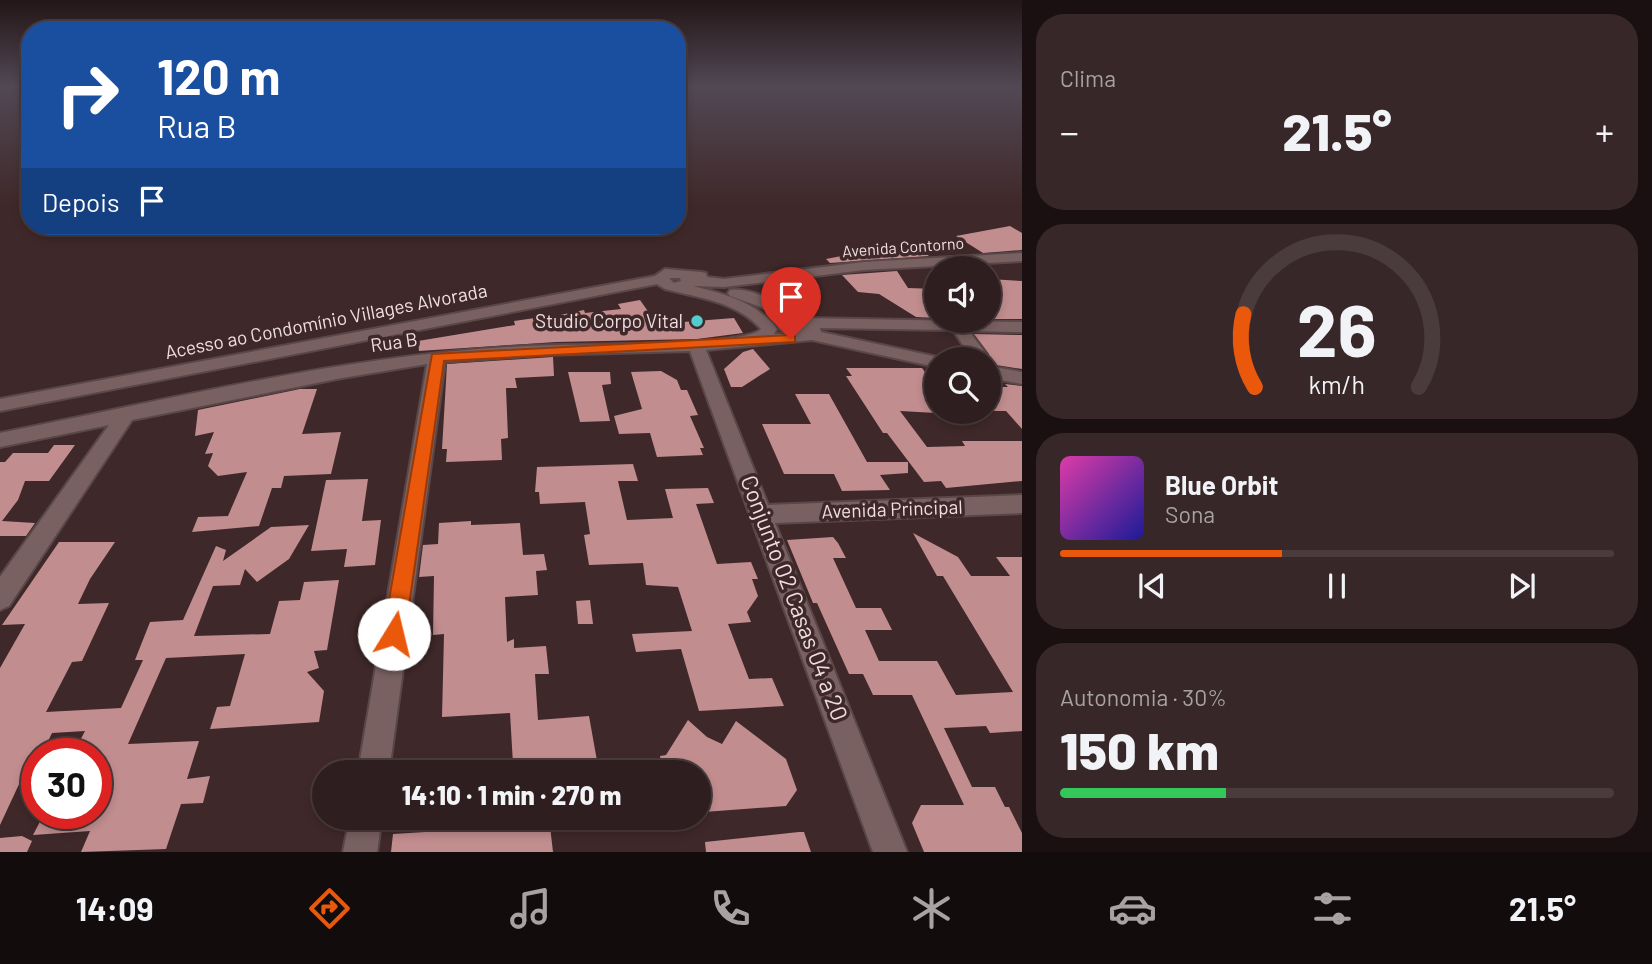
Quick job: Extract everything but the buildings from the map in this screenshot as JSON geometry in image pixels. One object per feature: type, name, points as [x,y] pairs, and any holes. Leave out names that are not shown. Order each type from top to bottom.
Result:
[{"type":"street","name":"Avenida Contorno","points":[[686,281],[724,283],[864,266],[1022,257]]},
{"type":"street","name":"Acesso ao Condomínio Villages Alvorada","points":[[0,405],[660,279],[665,273],[671,272],[686,281]]},
{"type":"street","points":[[686,281],[749,310],[765,325],[798,328],[924,325]]},
{"type":"street","points":[[686,281],[762,302],[798,328]]},
{"type":"street","points":[[755,341],[766,335],[765,325]]},
{"type":"street","points":[[1001,326],[1022,327]]},
{"type":"street","name":"Rua B","points":[[0,440],[355,369],[437,357],[541,350],[696,346],[755,341],[798,328],[924,359]]},
{"type":"street","name":"Conjunto 02 Casas 04 a 20","points":[[696,346],[763,514],[890,852]]},
{"type":"street","points":[[375,760],[437,357]]},
{"type":"street","points":[[1001,372],[1022,378]]},
{"type":"street","points":[[0,598],[125,416]]},
{"type":"street","name":"Avenida Principal","points":[[763,514],[1022,504]]},
{"type":"street","points":[[360,852],[364,830]]},
{"type":"place","name":"Studio Corpo Vital","points":[[697,321]]},
{"type":"route","points":[[394,634],[437,357],[541,350],[696,346],[791,339]]}]
